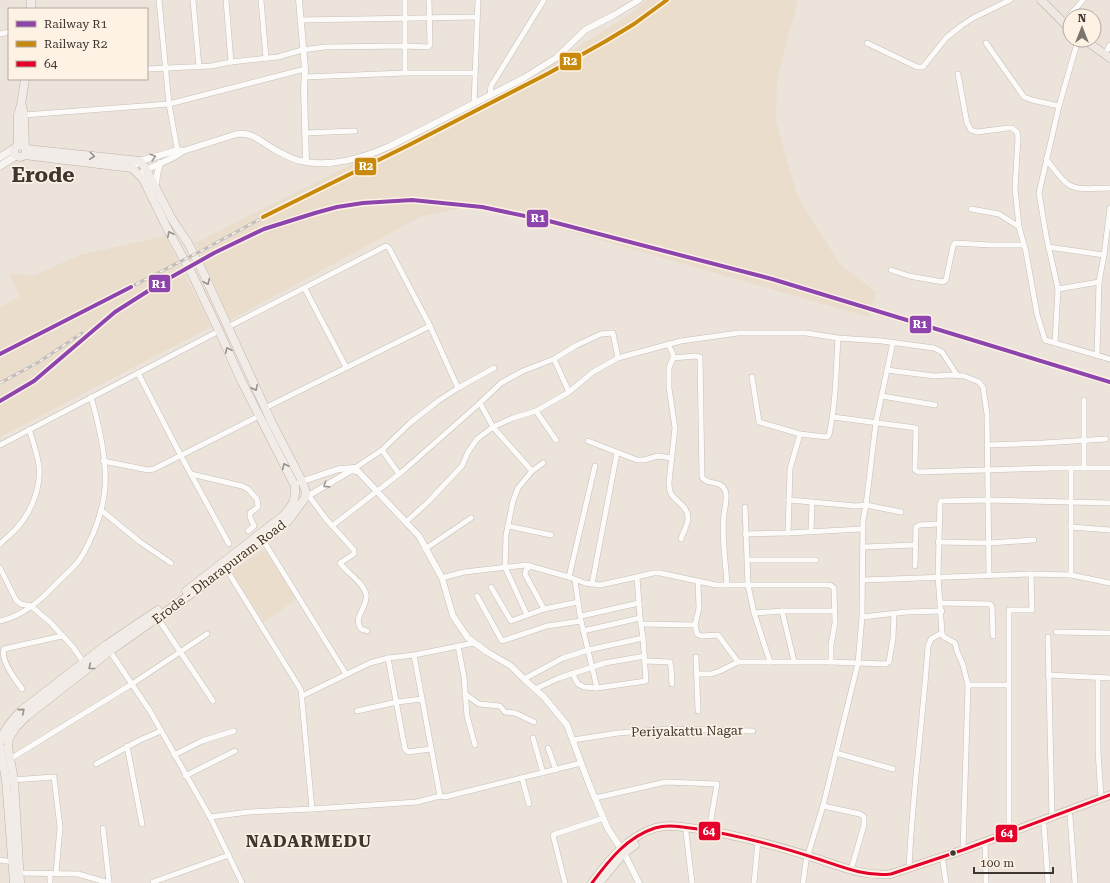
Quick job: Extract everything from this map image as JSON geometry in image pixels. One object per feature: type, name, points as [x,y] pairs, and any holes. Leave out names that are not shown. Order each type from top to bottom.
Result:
[{"type":"highway","points":[[1041,0],[1062,20]]},
{"type":"highway","points":[[1096,48],[1107,56]]},
{"type":"main road","points":[[20,150],[18,115],[22,105],[25,80]]},
{"type":"main road","points":[[0,166],[20,150],[24,115],[22,105]]},
{"type":"main road","points":[[20,150],[132,168],[143,178],[170,234],[192,274],[241,380],[295,486],[296,496],[293,502]]},
{"type":"main road","points":[[1,154],[20,150],[140,161],[156,186],[172,219],[188,243],[202,270],[265,408],[302,481],[307,497]]},
{"type":"main road","name":"Erode - Dharapuram Road","points":[[0,744],[2,736],[10,722],[22,710],[84,663],[157,618],[208,582],[225,567],[288,521],[307,497]]},
{"type":"main road","name":"Erode - Dharapuram Road","points":[[9,738],[16,726],[27,716],[108,648],[283,516],[293,502]]},
{"type":"main road","points":[[9,738],[8,747],[10,759],[14,883]]},
{"type":"main road","points":[[0,744],[10,780],[20,883]]},
{"type":"main road","points":[[807,858],[849,875],[877,880],[905,875],[943,862],[1009,834],[1110,795]]},
{"type":"main road","points":[[592,883],[622,850],[641,835],[656,828],[685,827],[709,831],[851,870],[882,875],[909,869],[963,850],[1044,825],[1110,800]]},
{"type":"main road","points":[[599,883],[622,850],[656,833],[672,831],[686,832],[757,843]]},
{"type":"street","points":[[160,0],[169,104],[180,152]]},
{"type":"street","points":[[193,0],[199,67]]},
{"type":"street","points":[[226,0],[231,62]]},
{"type":"street","points":[[261,0],[266,58]]},
{"type":"street","points":[[298,0],[305,69],[306,162]]},
{"type":"street","points":[[405,0],[405,73]]},
{"type":"street","points":[[148,69],[199,67],[278,57],[302,50],[324,48],[405,46],[426,48],[430,47],[429,0]]},
{"type":"street","points":[[474,104],[478,0]]},
{"type":"street","points":[[490,94],[490,86],[544,0]]},
{"type":"street","points":[[132,168],[140,161],[180,152],[244,133],[249,134],[300,161],[315,163],[330,162],[371,155],[524,78],[556,58],[585,30],[639,0]]},
{"type":"street","points":[[867,43],[917,67],[923,67],[938,46],[956,30],[973,18],[1010,0]]},
{"type":"street","points":[[1076,8],[1083,0]]},
{"type":"street","points":[[301,20],[477,17]]},
{"type":"street","points":[[986,43],[1024,97],[1059,106]]},
{"type":"street","points":[[1107,56],[1110,46]]},
{"type":"street","points":[[1054,343],[1058,289],[1048,247],[1039,193],[1059,106],[1076,48]]},
{"type":"street","points":[[24,115],[169,104],[305,69]]},
{"type":"street","points":[[304,77],[405,73],[474,73]]},
{"type":"street","points":[[958,74],[967,123],[971,130],[977,132],[1012,128],[1016,132],[1018,138],[1015,188],[1019,228],[1024,245],[1043,337],[1047,341],[1110,359]]},
{"type":"street","points":[[305,133],[355,131]]},
{"type":"street","points":[[139,175],[146,169],[180,152]]},
{"type":"street","points":[[1046,159],[1064,180],[1073,186],[1085,188],[1110,188]]},
{"type":"street","points":[[156,186],[160,162]]},
{"type":"street","points":[[1097,356],[1099,282],[1110,208]]},
{"type":"street","points":[[970,209],[999,214],[1019,228]]},
{"type":"street","points":[[891,270],[909,276],[943,282],[946,280],[952,249],[955,243],[1024,245]]},
{"type":"street","points":[[228,327],[384,247],[388,247],[430,326],[458,388]]},
{"type":"street","points":[[1048,247],[1104,255]]},
{"type":"street","points":[[1058,289],[1099,282]]},
{"type":"street","points":[[304,289],[346,367]]},
{"type":"street","points":[[265,408],[430,326]]},
{"type":"street","points":[[0,445],[219,331]]},
{"type":"street","points":[[332,526],[399,474],[501,383],[523,371],[554,359],[576,344],[600,334],[614,333],[618,358]]},
{"type":"street","points":[[406,522],[428,502],[462,466],[468,452],[477,438],[493,427],[513,418],[536,411],[569,392],[593,372],[618,358],[668,344],[702,337],[738,333],[806,333],[838,338],[860,338],[938,349],[942,352],[957,375]]},
{"type":"street","points":[[752,377],[760,422],[800,434],[828,437],[833,417],[838,338]]},
{"type":"street","points":[[803,883],[807,858],[823,806],[858,663],[862,617],[862,528],[876,422],[893,342]]},
{"type":"street","points":[[668,344],[673,358],[669,365],[668,374],[675,428],[668,482],[672,495],[688,513],[688,519],[681,539]]},
{"type":"street","points":[[673,358],[695,356],[700,358],[702,475],[705,481],[720,484],[725,491],[726,499],[723,524],[727,585]]},
{"type":"street","points":[[554,359],[569,392]]},
{"type":"street","points":[[293,502],[307,497],[330,482],[356,470],[382,450],[410,423],[438,401],[494,368]]},
{"type":"street","points":[[887,370],[934,376],[964,376],[979,382],[983,387],[987,414],[989,576]]},
{"type":"street","points":[[138,373],[229,544]]},
{"type":"street","points":[[882,396],[934,406]]},
{"type":"street","points":[[0,621],[12,618],[31,606],[48,592],[77,562],[88,544],[101,510],[104,495],[103,461],[99,427],[91,397]]},
{"type":"street","points":[[1084,400],[1084,468]]},
{"type":"street","points":[[480,403],[493,427],[532,471]]},
{"type":"street","points":[[536,411],[556,440]]},
{"type":"street","points":[[103,461],[148,470],[154,469],[259,416]]},
{"type":"street","points":[[833,417],[912,427],[916,429],[914,461],[915,469],[918,472],[1110,468]]},
{"type":"street","points":[[0,544],[17,528],[29,511],[38,488],[39,467],[36,450],[29,429]]},
{"type":"street","points":[[788,533],[790,469],[800,434]]},
{"type":"street","points":[[987,445],[1106,439]]},
{"type":"street","points":[[588,441],[637,460],[644,460],[658,456],[672,458]]},
{"type":"street","points":[[382,450],[399,474]]},
{"type":"street","points":[[592,584],[617,453]]},
{"type":"street","points":[[527,616],[505,567],[506,535],[515,494],[518,488],[532,471],[543,463]]},
{"type":"street","points":[[595,466],[572,579],[597,688]]},
{"type":"street","points":[[1071,468],[1071,575]]},
{"type":"street","points":[[295,486],[302,481],[339,469],[356,470],[377,490],[419,536],[442,578],[453,616],[468,638],[487,652],[511,666],[544,697],[567,725],[608,829],[622,850],[639,883]]},
{"type":"street","points":[[191,474],[238,484],[248,489],[257,499],[258,503],[258,507],[250,513],[254,526],[248,531]]},
{"type":"street","points":[[307,497],[354,551],[354,554],[340,563],[366,592],[366,599],[360,613],[358,624],[361,629],[367,631]]},
{"type":"street","points":[[789,500],[856,506],[866,505],[901,512]]},
{"type":"street","points":[[963,850],[968,685],[955,643],[944,637],[942,634],[942,611],[938,576],[939,504],[941,502],[988,500],[1110,503]]},
{"type":"street","points":[[811,532],[812,502]]},
{"type":"street","points":[[745,507],[748,585],[754,613],[770,662]]},
{"type":"street","points":[[101,510],[140,542],[171,563]]},
{"type":"street","points":[[426,549],[471,518]]},
{"type":"street","points":[[915,566],[916,526],[939,524]]},
{"type":"street","points":[[508,526],[551,535]]},
{"type":"street","points":[[1071,527],[1110,530]]},
{"type":"street","points":[[745,534],[811,532],[862,528]]},
{"type":"street","points":[[263,540],[346,674]]},
{"type":"street","points":[[938,542],[989,543],[1034,540]]},
{"type":"street","points":[[862,548],[915,545]]},
{"type":"street","points":[[748,560],[816,560]]},
{"type":"street","points":[[442,578],[464,572],[526,565],[592,584],[600,584],[653,573],[674,575],[707,584],[830,584],[834,588],[835,623],[831,645],[831,662]]},
{"type":"street","points":[[530,566],[526,570],[525,574],[544,608]]},
{"type":"street","points":[[225,567],[301,690],[312,809]]},
{"type":"street","points":[[0,568],[16,600],[21,604],[31,606],[62,636],[84,663]]},
{"type":"street","points":[[1009,834],[1008,610],[1032,610],[1031,574]]},
{"type":"street","points":[[863,580],[938,576],[1031,574],[1071,575],[1110,583]]},
{"type":"street","points":[[572,673],[578,684],[584,687],[597,688],[646,681],[637,577]]},
{"type":"street","points":[[698,582],[699,608],[695,625],[696,632],[698,635],[716,635],[721,638],[738,662]]},
{"type":"street","points":[[491,587],[511,621],[527,616],[544,608],[578,602]]},
{"type":"street","points":[[477,596],[502,640],[547,626],[581,619],[639,603]]},
{"type":"street","points":[[941,603],[990,604],[992,607],[993,636]]},
{"type":"street","points":[[754,613],[782,611],[834,611]]},
{"type":"street","points":[[782,611],[794,661]]},
{"type":"street","points":[[862,617],[942,611]]},
{"type":"street","points":[[697,674],[720,671],[738,662],[794,661],[885,664],[888,663],[893,638],[894,614]]},
{"type":"street","points":[[157,618],[213,701]]},
{"type":"street","points":[[583,631],[640,621],[695,625]]},
{"type":"street","points":[[1056,632],[1110,633]]},
{"type":"street","points":[[10,759],[132,684],[207,634]]},
{"type":"street","points":[[909,869],[911,822],[928,646],[931,640],[942,634]]},
{"type":"street","points":[[22,689],[2,655],[4,649],[62,636]]},
{"type":"street","points":[[1048,637],[1052,817]]},
{"type":"street","points":[[524,678],[563,658],[588,650],[643,638]]},
{"type":"street","points":[[302,696],[370,663],[388,658],[414,655],[474,643]]},
{"type":"street","points":[[458,646],[464,677],[467,716],[475,745]]},
{"type":"street","points":[[108,648],[161,731],[185,776],[210,817],[242,883]]},
{"type":"street","points":[[414,655],[440,796]]},
{"type":"street","points":[[696,656],[698,711]]},
{"type":"street","points":[[388,658],[406,752],[431,750]]},
{"type":"street","points":[[535,689],[572,673],[605,663],[645,659],[670,662],[672,684]]},
{"type":"street","points":[[1048,676],[1110,678]]},
{"type":"street","points":[[1098,677],[1098,751],[1101,798]]},
{"type":"street","points":[[968,685],[1008,684]]},
{"type":"street","points":[[465,694],[479,704],[500,706],[505,712],[516,713],[534,722]]},
{"type":"street","points":[[357,711],[397,702],[422,699]]},
{"type":"street","name":"Periyakattu Nagar","points":[[573,740],[618,733],[670,729],[753,730]]},
{"type":"street","points":[[96,764],[127,746],[161,731]]},
{"type":"street","points":[[174,755],[202,741],[234,731]]},
{"type":"street","points":[[0,744],[9,738]]},
{"type":"street","points":[[533,738],[543,773]]},
{"type":"street","points":[[127,746],[142,824]]},
{"type":"street","points":[[548,748],[556,770]]},
{"type":"street","points":[[185,776],[235,751]]},
{"type":"street","points":[[836,753],[893,769]]},
{"type":"street","points":[[210,817],[257,812],[417,802],[440,796],[445,797],[581,763]]},
{"type":"street","points":[[10,780],[54,777],[60,827],[56,873]]},
{"type":"street","points":[[522,778],[529,804]]},
{"type":"street","points":[[595,798],[666,782],[717,784],[709,831]]},
{"type":"street","points":[[823,806],[860,814],[864,817],[864,825],[851,870]]},
{"type":"street","points":[[1070,816],[1075,883]]},
{"type":"street","points":[[565,883],[553,836],[555,834],[604,818]]},
{"type":"street","points":[[1044,825],[1048,883]]},
{"type":"street","points":[[19,873],[78,874],[109,883],[104,828]]},
{"type":"street","points":[[686,832],[692,883]]},
{"type":"street","points":[[754,883],[757,843]]},
{"type":"street","points":[[985,844],[986,883]]},
{"type":"street","points":[[153,882],[229,855]]},
{"type":"street","points":[[0,860],[13,862]]},
{"type":"street","points":[[943,862],[946,883]]},
{"type":"street","points":[[50,873],[50,883]]},
{"type":"shaded area","points":[[647,0],[798,0],[777,79],[776,121],[797,195],[839,263],[876,292],[869,317],[516,216],[460,208],[420,217],[230,320],[195,243],[553,63],[631,13]]},
{"type":"shaded area","points":[[165,236],[211,327],[0,437],[0,307],[20,297],[9,274],[35,275],[80,255]]},
{"type":"shaded area","points":[[264,549],[296,599],[264,622],[231,572]]},
{"type":"railway","points":[[0,354],[201,251],[273,212],[409,145],[549,73],[634,24],[667,0]]},
{"type":"railway","points":[[0,401],[34,381],[115,312],[159,284],[214,253],[264,229],[337,207],[363,203],[412,200],[482,207],[549,221],[772,279],[1110,382]]},
{"type":"railway","points":[[0,383],[39,362],[82,333]]},
{"type":"rail line","name":"R2","points":[[263,217],[409,145],[549,73],[634,24],[667,0]]},
{"type":"rail line","name":"R1","points":[[0,401],[34,381],[115,312],[159,284],[214,253],[264,229],[337,207],[363,203],[412,200],[482,207],[549,221],[772,279],[1110,382]]},
{"type":"rail line","name":"R1","points":[[0,354],[131,287]]},
{"type":"transit line","name":"64","points":[[592,883],[605,866],[627,843],[645,832],[660,827],[681,827],[728,834],[758,841],[854,871],[882,875],[891,874],[963,850],[1110,795]]},
{"type":"district","name":"Erode","points":[[43,175]]},
{"type":"district","name":"NADARMEDU","points":[[309,841]]}]
